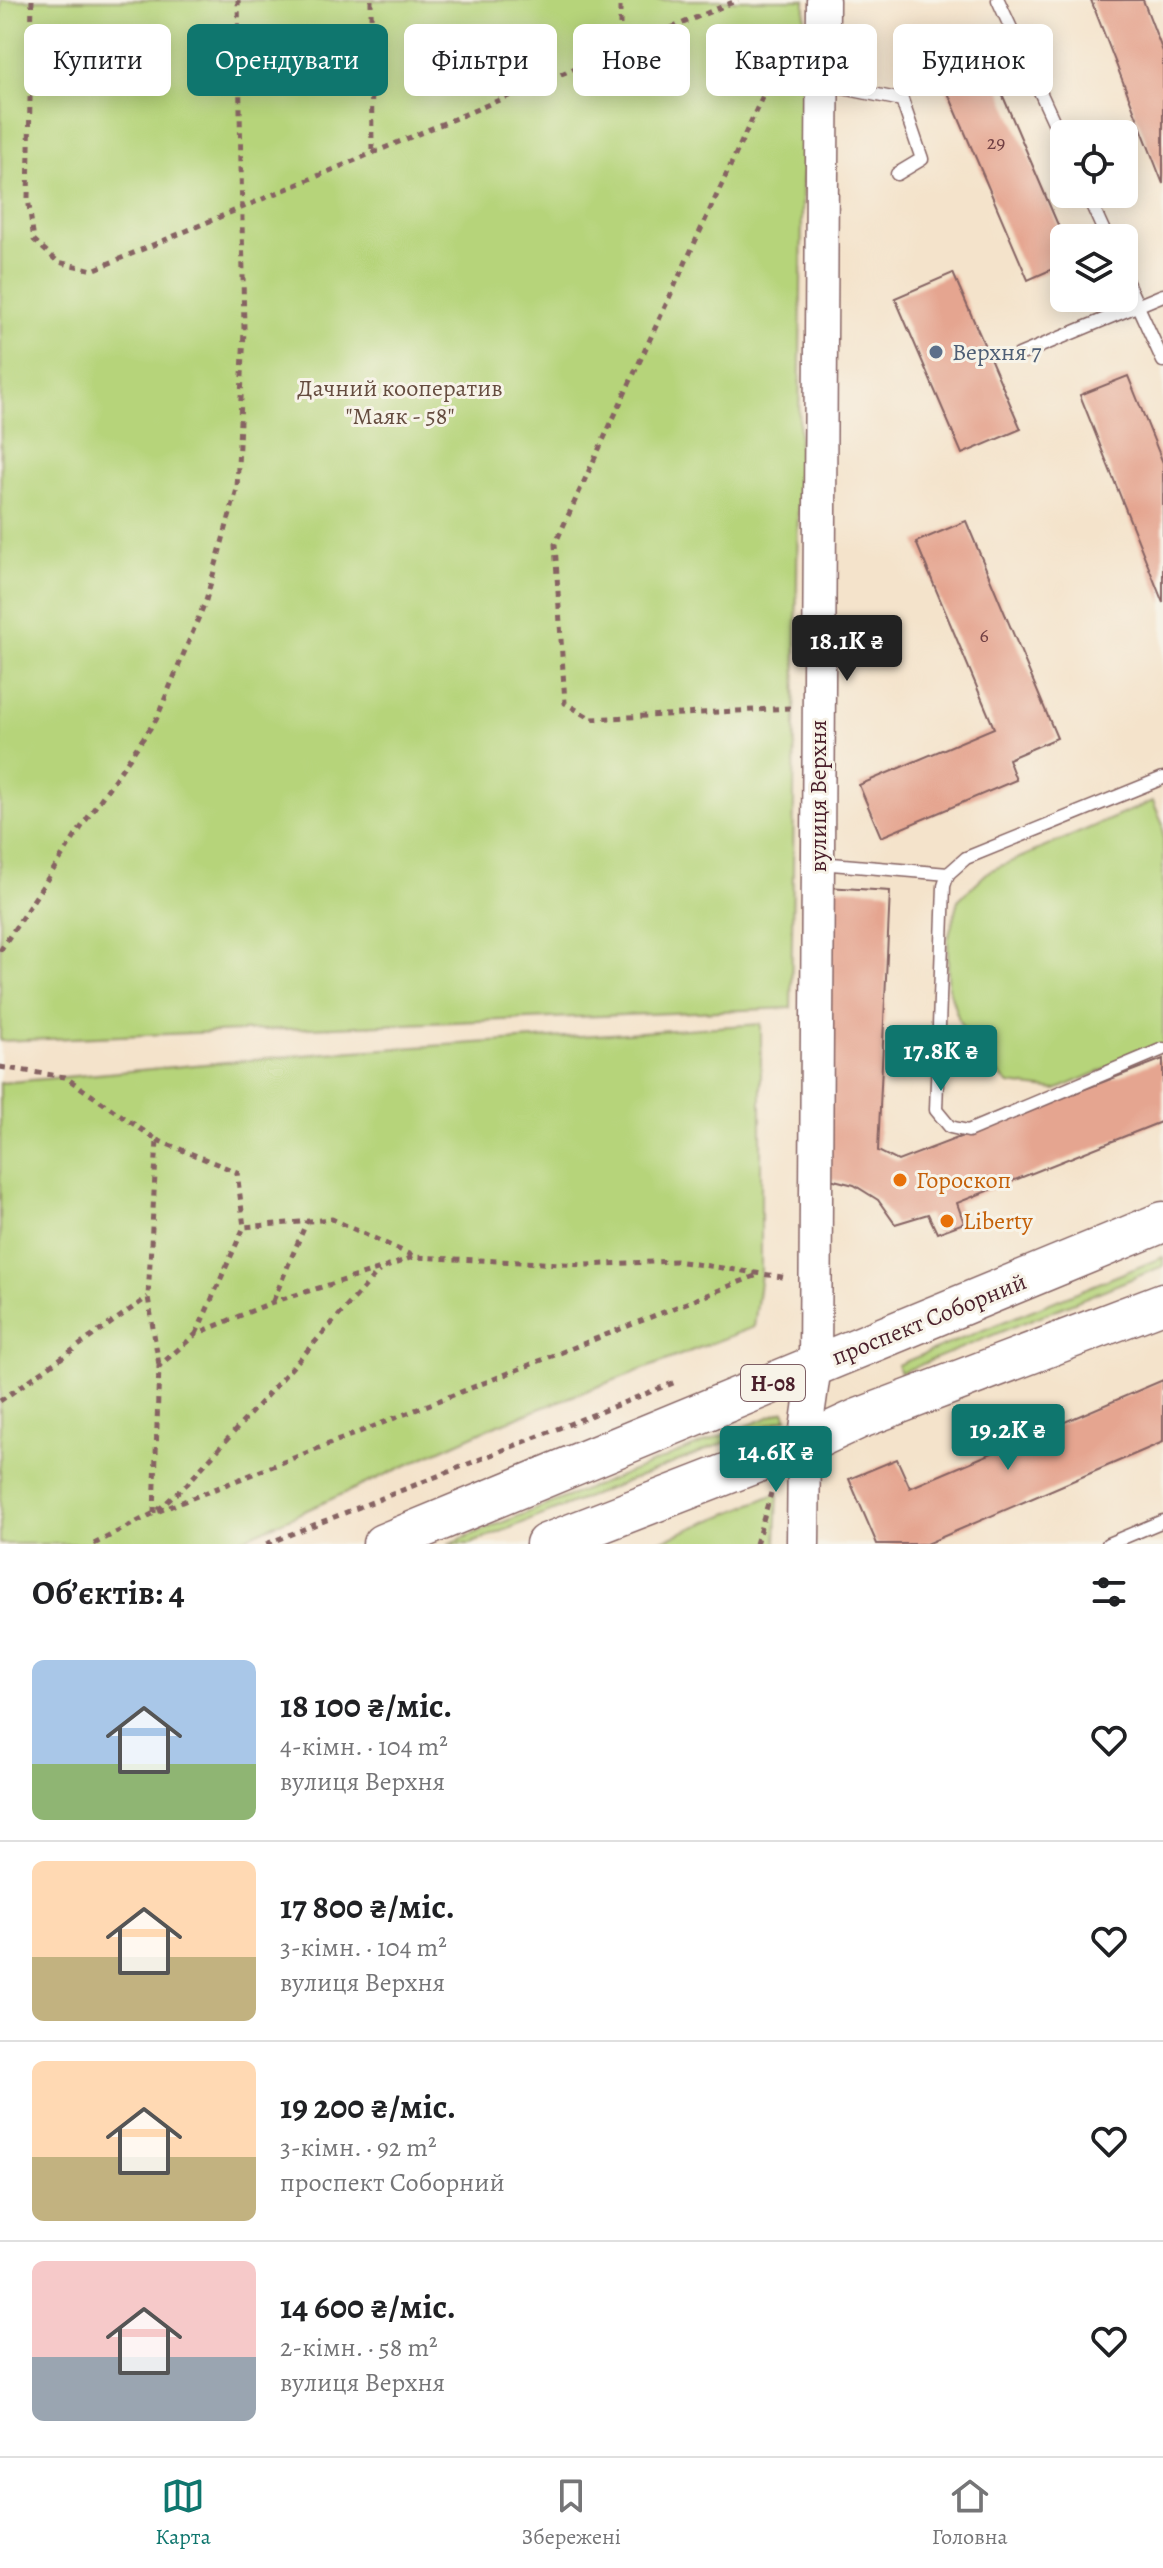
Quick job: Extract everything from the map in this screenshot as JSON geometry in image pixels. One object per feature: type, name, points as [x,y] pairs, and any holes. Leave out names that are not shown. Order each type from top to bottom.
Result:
[{"type":"main road","name":"проспект Соборний","points":[[383,1544],[1163,1222]]},
{"type":"main road","points":[[546,1544],[804,1444],[858,1419],[1163,1303]]},
{"type":"street","name":"вулиця Верхня","points":[[823,0],[823,24]]},
{"type":"street","name":"вулиця Верхня","points":[[803,1544],[804,1444],[815,1366],[823,96]]},
{"type":"lane","points":[[998,0],[1053,120]]},
{"type":"lane","points":[[877,95],[902,100],[922,159],[897,174]]},
{"type":"lane","points":[[1163,295],[1138,306],[1163,361]]},
{"type":"lane","points":[[1019,355],[1123,312]]},
{"type":"lane","points":[[1163,778],[966,858],[948,874],[944,886],[936,1110],[950,1127],[968,1131],[1163,1049]]},
{"type":"lane","points":[[818,863],[948,874]]},
{"type":"lane","points":[[1108,1544],[1163,1521]]},
{"type":"path","points":[[32,0],[28,198],[34,240],[58,262],[93,270],[573,69]]},
{"type":"path","points":[[0,951],[156,720],[206,600],[237,489],[244,330],[238,0]]},
{"type":"path","points":[[371,0],[372,153]]},
{"type":"path","points":[[620,0],[620,24]]},
{"type":"path","points":[[680,24],[738,0]]},
{"type":"path","points":[[763,96],[555,544],[565,703],[592,719],[819,706]]},
{"type":"path","points":[[0,1067],[65,1077],[157,1140],[237,1172],[244,1227],[196,1334]]},
{"type":"path","points":[[154,1513],[159,1366],[148,1297],[157,1140]]},
{"type":"path","points":[[244,1227],[332,1219],[413,1257],[584,1265],[676,1261],[791,1279]]},
{"type":"path","points":[[273,1302],[307,1221]]},
{"type":"path","points":[[159,1366],[196,1334],[273,1302],[413,1257]]},
{"type":"path","points":[[154,1513],[187,1484],[381,1269]]},
{"type":"path","points":[[94,1544],[154,1513],[761,1274]]},
{"type":"path","points":[[0,1401],[148,1297]]},
{"type":"path","points":[[266,1544],[683,1380]]},
{"type":"path","points":[[756,1544],[771,1493]]},
{"type":"green space","name":"Дачний кооператив \"Маяк - 58\"","points":[[1,0],[805,0],[805,24],[706,24],[706,96],[804,96],[791,1008],[0,1041]]},
{"type":"green space","points":[[1153,801],[1163,825],[1163,1045],[1056,1090],[1009,1084],[983,1060],[960,1023],[948,986],[948,940],[958,900],[989,871]]},
{"type":"green space","points":[[761,1024],[761,1274],[754,1327],[494,1426],[231,1544],[0,1544],[0,1083],[325,1053]]},
{"type":"green space","points":[[1163,1257],[1163,1266],[900,1373],[897,1365]]},
{"type":"green space","points":[[784,1411],[787,1418],[470,1544],[448,1544]]},
{"type":"green space","points":[[778,1493],[776,1544],[653,1544]]},
{"type":"building","points":[[1091,0],[1143,0],[1163,52],[1163,184]]},
{"type":"building","points":[[949,96],[1003,96],[1058,224],[1050,224],[1050,270],[1028,280]]},
{"type":"building","points":[[953,273],[1021,429],[962,454],[895,298]]},
{"type":"building","points":[[1128,376],[1163,463],[1163,603],[1080,395]]},
{"type":"building","points":[[966,521],[1057,738],[1008,759],[1016,780],[881,837],[859,785],[994,728],[916,542]]},
{"type":"building","points":[[827,887],[890,891],[878,1151],[898,1161],[1163,1059],[1163,1121],[957,1203],[964,1223],[937,1233],[928,1214],[895,1224],[878,1200],[854,1185],[826,1178]]},
{"type":"building","points":[[1163,1380],[1163,1442],[926,1544],[877,1544],[849,1479],[897,1459],[910,1488]]},
{"type":"place","name":"Верхня 7","points":[[936,352]]},
{"type":"place","name":"Гороскоп","points":[[900,1180]]},
{"type":"place","name":"Liberty","points":[[947,1221]]}]
